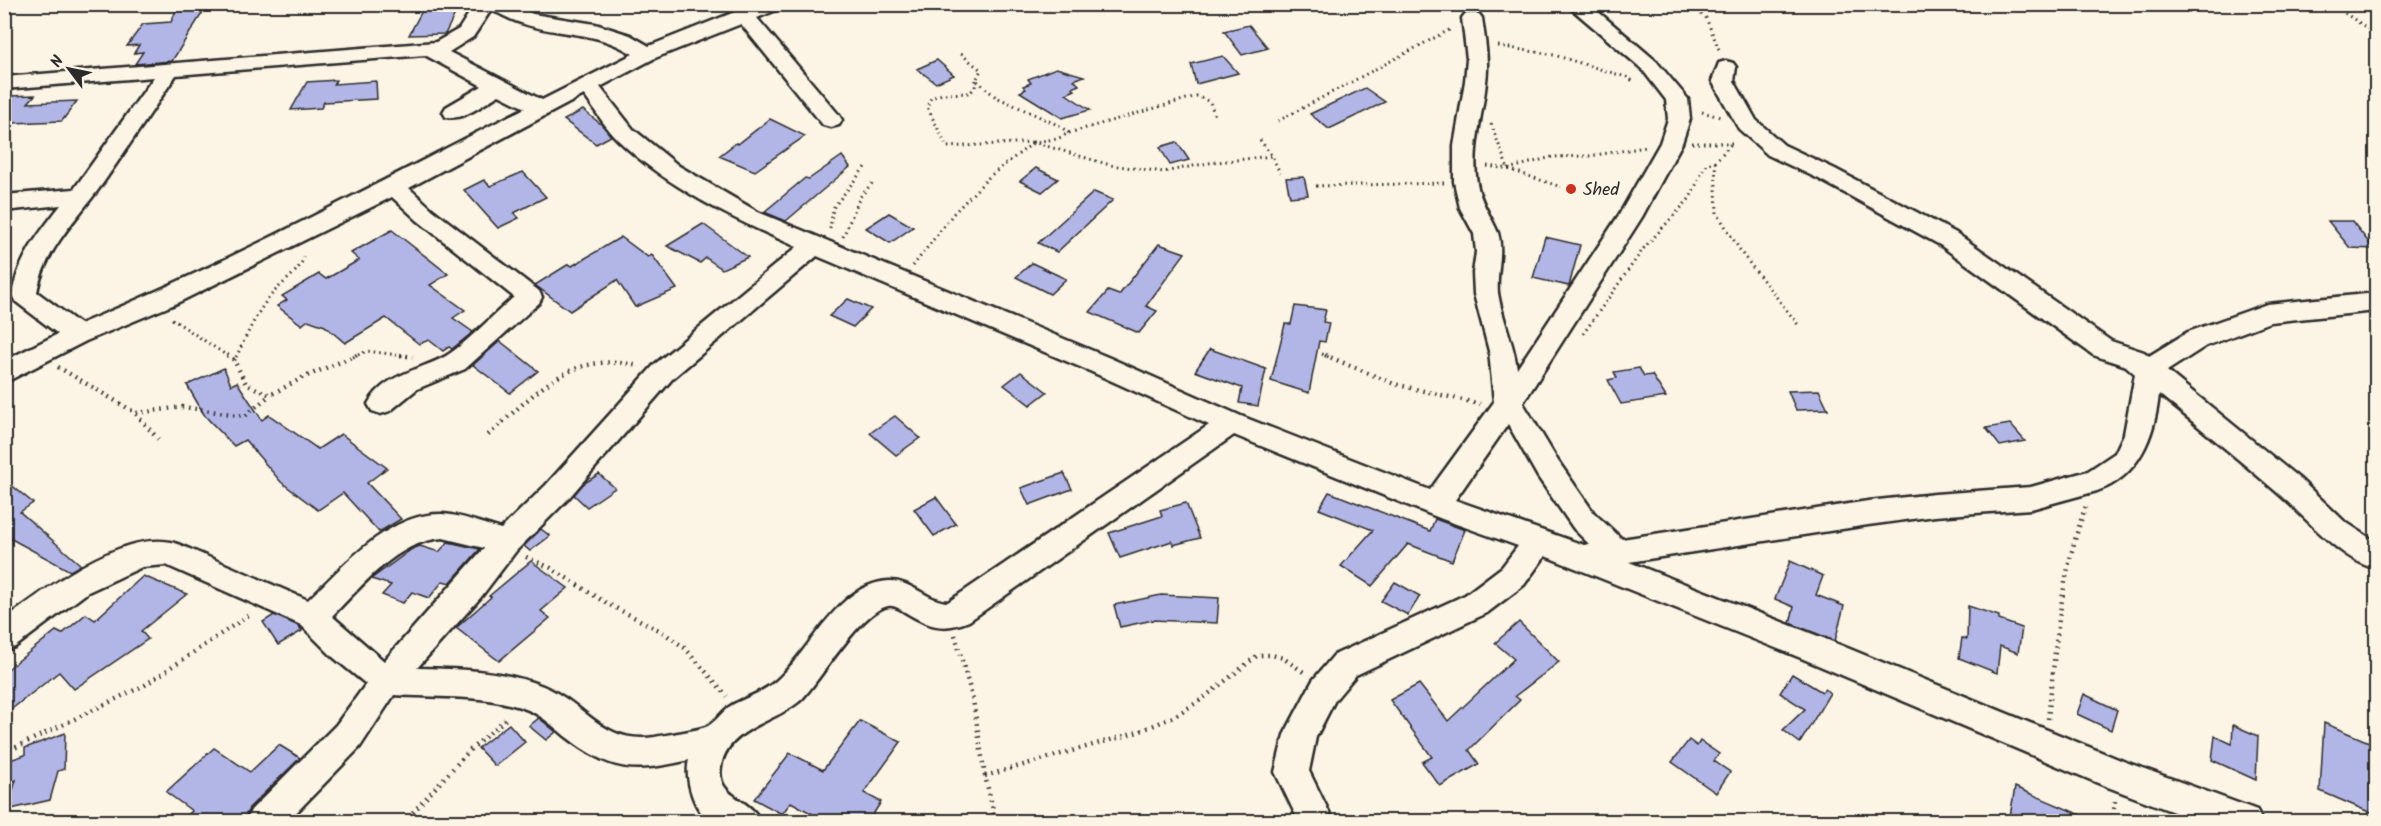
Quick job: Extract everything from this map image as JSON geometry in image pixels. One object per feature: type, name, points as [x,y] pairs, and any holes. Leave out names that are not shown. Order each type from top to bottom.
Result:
[{"type":"street","points":[[4,84],[441,48],[466,33],[485,4]]},
{"type":"street","points":[[494,4],[528,19],[595,30],[623,39],[648,54]]},
{"type":"street","points":[[4,373],[77,335],[166,298],[394,187],[411,176],[648,54],[774,4]]},
{"type":"street","points":[[1436,504],[1508,404],[1630,217],[1671,143],[1679,119],[1677,99],[1649,65],[1610,30],[1576,4]]},
{"type":"street","points":[[745,16],[792,70],[831,120]]},
{"type":"street","points":[[1473,29],[1477,59],[1476,81],[1465,146],[1465,182],[1472,208],[1486,234],[1488,252],[1485,273],[1486,294],[1502,351],[1508,404],[1522,422],[1548,469],[1584,521],[1616,552]]},
{"type":"street","points":[[428,49],[543,109]]},
{"type":"street","points":[[1726,67],[1723,81],[1747,124],[1784,155],[1827,174],[1948,239],[2102,348],[2134,359],[2149,369],[2290,488],[2334,529],[2376,557]]},
{"type":"street","points":[[77,335],[24,295],[26,278],[38,253],[64,215],[82,196],[169,70]]},
{"type":"street","points":[[454,111],[498,86]]},
{"type":"street","points":[[588,86],[625,134],[671,171],[750,217],[1231,423],[1538,543],[1583,557],[2117,775],[2245,822]]},
{"type":"street","points":[[381,404],[408,382],[456,362],[530,297],[425,215],[394,187]]},
{"type":"street","points":[[4,203],[82,196]]},
{"type":"street","points":[[262,822],[348,736],[386,681],[441,622],[506,543],[556,493],[664,371],[826,250]]},
{"type":"street","points":[[2149,369],[2198,339],[2266,313],[2376,302]]},
{"type":"street","points":[[1583,557],[1879,512],[2031,498],[2097,480],[2124,460],[2138,434],[2149,369]]},
{"type":"street","points":[[744,822],[711,799],[703,778],[705,759],[716,740],[742,716],[766,706],[791,688],[819,656],[843,622],[861,606],[882,595],[896,594],[937,613],[949,615],[984,597],[1231,423]]},
{"type":"street","points":[[312,616],[370,561],[414,530],[441,525],[506,543]]},
{"type":"street","points":[[1317,822],[1292,772],[1300,735],[1324,690],[1345,665],[1476,604],[1513,576],[1538,543]]},
{"type":"street","points":[[4,638],[77,583],[109,567],[141,555],[168,553],[312,616],[344,647],[386,681],[482,685],[533,696],[620,752],[642,754],[692,742],[716,740]]},
{"type":"path","points":[[1688,4],[1706,18],[1726,67]]},
{"type":"path","points":[[2331,4],[2376,34]]},
{"type":"path","points":[[1278,122],[1473,29],[1626,77],[1708,114],[1747,124]]},
{"type":"path","points":[[961,54],[981,70],[975,87],[970,93],[942,94],[931,98],[927,106],[947,147],[1057,139],[1069,133],[1197,96],[1208,98],[1213,103],[1215,116]]},
{"type":"path","points":[[976,80],[996,97],[1060,126],[1069,133]]},
{"type":"path","points":[[1260,140],[1280,172]]},
{"type":"path","points":[[1033,142],[1110,165],[1164,172],[1208,163],[1272,156]]},
{"type":"path","points":[[901,282],[970,197],[990,176],[1033,142]]},
{"type":"path","points":[[1561,187],[1508,169],[1552,157],[1589,156],[1671,143],[1731,144],[1715,162],[1706,164],[1690,198],[1644,249],[1591,324]]},
{"type":"path","points":[[1715,162],[1717,213],[1743,255],[1800,327]]},
{"type":"path","points":[[826,250],[833,208],[865,167]]},
{"type":"path","points":[[826,250],[851,215],[860,197],[874,181]]},
{"type":"path","points":[[1316,186],[1465,182]]},
{"type":"path","points":[[234,360],[272,294],[304,260],[306,253],[283,241]]},
{"type":"path","points":[[166,298],[164,309],[167,315],[234,360],[246,384],[270,395]]},
{"type":"path","points":[[136,413],[183,407],[245,416],[270,395],[302,378],[367,351],[456,362]]},
{"type":"path","points":[[1322,354],[1394,384],[1482,405],[1508,404]]},
{"type":"path","points":[[38,356],[136,413],[158,439]]},
{"type":"path","points":[[488,435],[568,369],[588,363],[611,361],[664,371]]},
{"type":"path","points":[[2045,745],[2061,596],[2080,521],[2097,480]]},
{"type":"path","points":[[506,543],[531,561],[551,568],[606,603],[661,631],[685,648],[742,716]]},
{"type":"path","points":[[4,753],[145,685],[272,599]]},
{"type":"path","points":[[949,615],[973,700],[985,777],[996,822]]},
{"type":"path","points":[[985,777],[1138,732],[1173,717],[1201,700],[1258,654],[1269,653],[1285,658],[1324,690]]},
{"type":"path","points":[[404,822],[469,750],[533,696]]},
{"type":"building","points":[[179,4],[208,4],[172,61],[135,64],[143,52],[134,53],[139,45],[127,46],[143,24],[171,22]]},
{"type":"building","points":[[458,8],[445,34],[409,35],[423,9]]},
{"type":"building","points":[[1249,25],[1268,48],[1242,55],[1224,31]]},
{"type":"building","points":[[1223,56],[1238,73],[1196,84],[1191,64]]},
{"type":"building","points":[[937,60],[954,75],[936,83],[917,69]]},
{"type":"building","points":[[1056,68],[1084,76],[1074,80],[1079,85],[1072,88],[1075,90],[1066,94],[1090,110],[1062,118],[1020,92],[1026,89],[1023,86],[1031,83],[1028,79]]},
{"type":"building","points":[[336,80],[334,84],[376,81],[377,99],[324,102],[321,108],[291,110],[307,82]]},
{"type":"building","points":[[1365,88],[1385,102],[1329,129],[1310,114]]},
{"type":"building","points":[[35,95],[28,103],[77,101],[62,121],[12,123],[4,133],[4,102],[9,96]]},
{"type":"building","points":[[583,110],[602,125],[611,136],[596,144],[564,120]]},
{"type":"building","points":[[770,119],[805,136],[755,171],[719,156],[736,143],[738,144]]},
{"type":"building","points":[[1177,142],[1189,160],[1170,165],[1160,147]]},
{"type":"building","points":[[842,156],[850,167],[786,221],[764,212],[805,178],[809,179]]},
{"type":"building","points":[[1036,168],[1058,179],[1042,192],[1020,181]]},
{"type":"building","points":[[523,172],[546,197],[514,213],[519,218],[498,228],[464,190],[484,180],[490,186]]},
{"type":"building","points":[[1304,177],[1308,195],[1290,197],[1286,178]]},
{"type":"building","points":[[1094,192],[1113,200],[1057,252],[1038,243]]},
{"type":"building","points":[[889,213],[913,227],[890,243],[866,228]]},
{"type":"building","points":[[2328,221],[2352,221],[2374,249],[2350,248]]},
{"type":"building","points":[[703,224],[748,257],[722,269],[706,258],[700,263],[667,246]]},
{"type":"building","points":[[392,230],[448,274],[430,285],[465,310],[453,318],[473,332],[452,349],[449,347],[443,351],[429,340],[419,344],[386,318],[345,343],[325,326],[308,320],[302,325],[277,306],[287,300],[282,296],[319,274],[326,279],[359,260],[351,253]]},
{"type":"building","points":[[621,237],[648,257],[652,255],[677,289],[635,307],[617,280],[570,311],[535,285],[569,264],[572,266]]},
{"type":"building","points":[[1545,237],[1580,245],[1569,286],[1533,278]]},
{"type":"building","points":[[1159,244],[1185,253],[1146,306],[1157,311],[1139,333],[1090,312],[1108,291],[1119,295]]},
{"type":"building","points":[[1032,263],[1066,279],[1050,294],[1016,277]]},
{"type":"building","points":[[848,299],[871,309],[853,327],[829,316]]},
{"type":"building","points":[[1295,306],[1326,310],[1323,322],[1329,323],[1325,342],[1319,341],[1309,393],[1271,381],[1285,324],[1291,324]]},
{"type":"building","points":[[500,341],[538,371],[510,393],[473,365]]},
{"type":"building","points":[[1210,349],[1266,369],[1258,406],[1239,403],[1242,388],[1195,371]]},
{"type":"building","points":[[224,368],[231,385],[237,382],[262,420],[269,415],[318,449],[341,434],[387,468],[367,483],[401,519],[379,532],[343,493],[318,510],[281,482],[245,440],[234,446],[205,416],[187,385]]},
{"type":"building","points":[[1639,368],[1644,376],[1652,375],[1666,397],[1621,404],[1608,380],[1617,378],[1614,372]]},
{"type":"building","points":[[1021,372],[1047,392],[1030,405],[1004,385]]},
{"type":"building","points":[[1819,390],[1828,409],[1796,410],[1788,391]]},
{"type":"building","points":[[895,416],[920,438],[896,455],[870,433]]},
{"type":"building","points":[[2010,424],[2025,441],[2000,446],[1986,428]]},
{"type":"building","points":[[1064,473],[1072,489],[1029,505],[1021,488]]},
{"type":"building","points":[[599,474],[615,488],[587,507],[574,495],[583,484]]},
{"type":"building","points":[[4,479],[33,503],[20,512],[81,565],[70,571],[4,535]]},
{"type":"building","points":[[1329,492],[1430,531],[1435,519],[1465,530],[1452,561],[1408,544],[1372,586],[1341,566],[1373,530],[1319,509]]},
{"type":"building","points":[[936,497],[956,524],[934,536],[914,509]]},
{"type":"building","points":[[1186,503],[1200,538],[1173,545],[1172,541],[1120,558],[1109,533],[1162,516],[1160,510]]},
{"type":"building","points":[[541,529],[550,536],[530,551],[524,546]]},
{"type":"building","points":[[448,542],[480,549],[450,583],[443,581],[429,598],[412,592],[403,603],[382,595],[391,585],[371,579],[412,549],[420,546],[439,552]]},
{"type":"building","points":[[531,561],[568,588],[541,611],[550,618],[499,661],[456,628],[491,597],[489,596]]},
{"type":"building","points":[[1790,561],[1823,576],[1816,595],[1844,606],[1835,641],[1790,623],[1794,607],[1775,599]]},
{"type":"building","points":[[143,576],[187,594],[141,631],[148,639],[74,689],[59,672],[4,715],[4,672],[56,631],[62,634],[86,614],[95,620]]},
{"type":"building","points":[[1395,582],[1420,596],[1408,615],[1381,601]]},
{"type":"building","points":[[1161,595],[1219,598],[1217,623],[1153,620],[1120,627],[1114,605]]},
{"type":"building","points":[[1968,606],[1999,616],[1999,620],[2022,628],[2018,653],[2000,646],[1997,673],[1959,658],[1962,638],[1967,639]]},
{"type":"building","points":[[274,615],[299,626],[302,631],[278,645],[263,622]]},
{"type":"building","points":[[1519,622],[1559,662],[1515,696],[1520,700],[1469,750],[1479,764],[1440,786],[1422,762],[1432,757],[1390,700],[1419,684],[1448,721],[1514,659],[1495,643]]},
{"type":"building","points":[[1792,674],[1822,692],[1825,689],[1830,693],[1800,743],[1783,730],[1805,709],[1780,693]]},
{"type":"building","points":[[2084,694],[2117,710],[2111,730],[2077,714]]},
{"type":"building","points":[[539,718],[556,732],[546,740],[529,726]]},
{"type":"building","points":[[860,721],[901,742],[864,793],[881,802],[868,822],[827,822],[791,802],[782,814],[754,799],[790,753],[823,770]]},
{"type":"building","points":[[2324,723],[2376,745],[2376,815],[2320,791]]},
{"type":"building","points":[[509,724],[525,742],[495,766],[478,748]]},
{"type":"building","points":[[2233,725],[2258,736],[2256,780],[2212,760],[2215,736],[2232,744]]},
{"type":"building","points":[[65,733],[64,769],[58,771],[50,800],[7,810],[16,780],[4,785],[4,762],[25,755],[25,748]]},
{"type":"building","points":[[1689,740],[1697,746],[1700,741],[1719,754],[1714,761],[1730,772],[1716,793],[1672,762]]},
{"type":"building","points":[[279,745],[300,758],[249,808],[244,822],[180,822],[192,811],[166,792],[214,748],[250,772]]},
{"type":"building","points":[[2015,787],[2095,821],[2095,822],[2009,822]]},
{"type":"place","name":"Shed","points":[[1571,189]]}]
